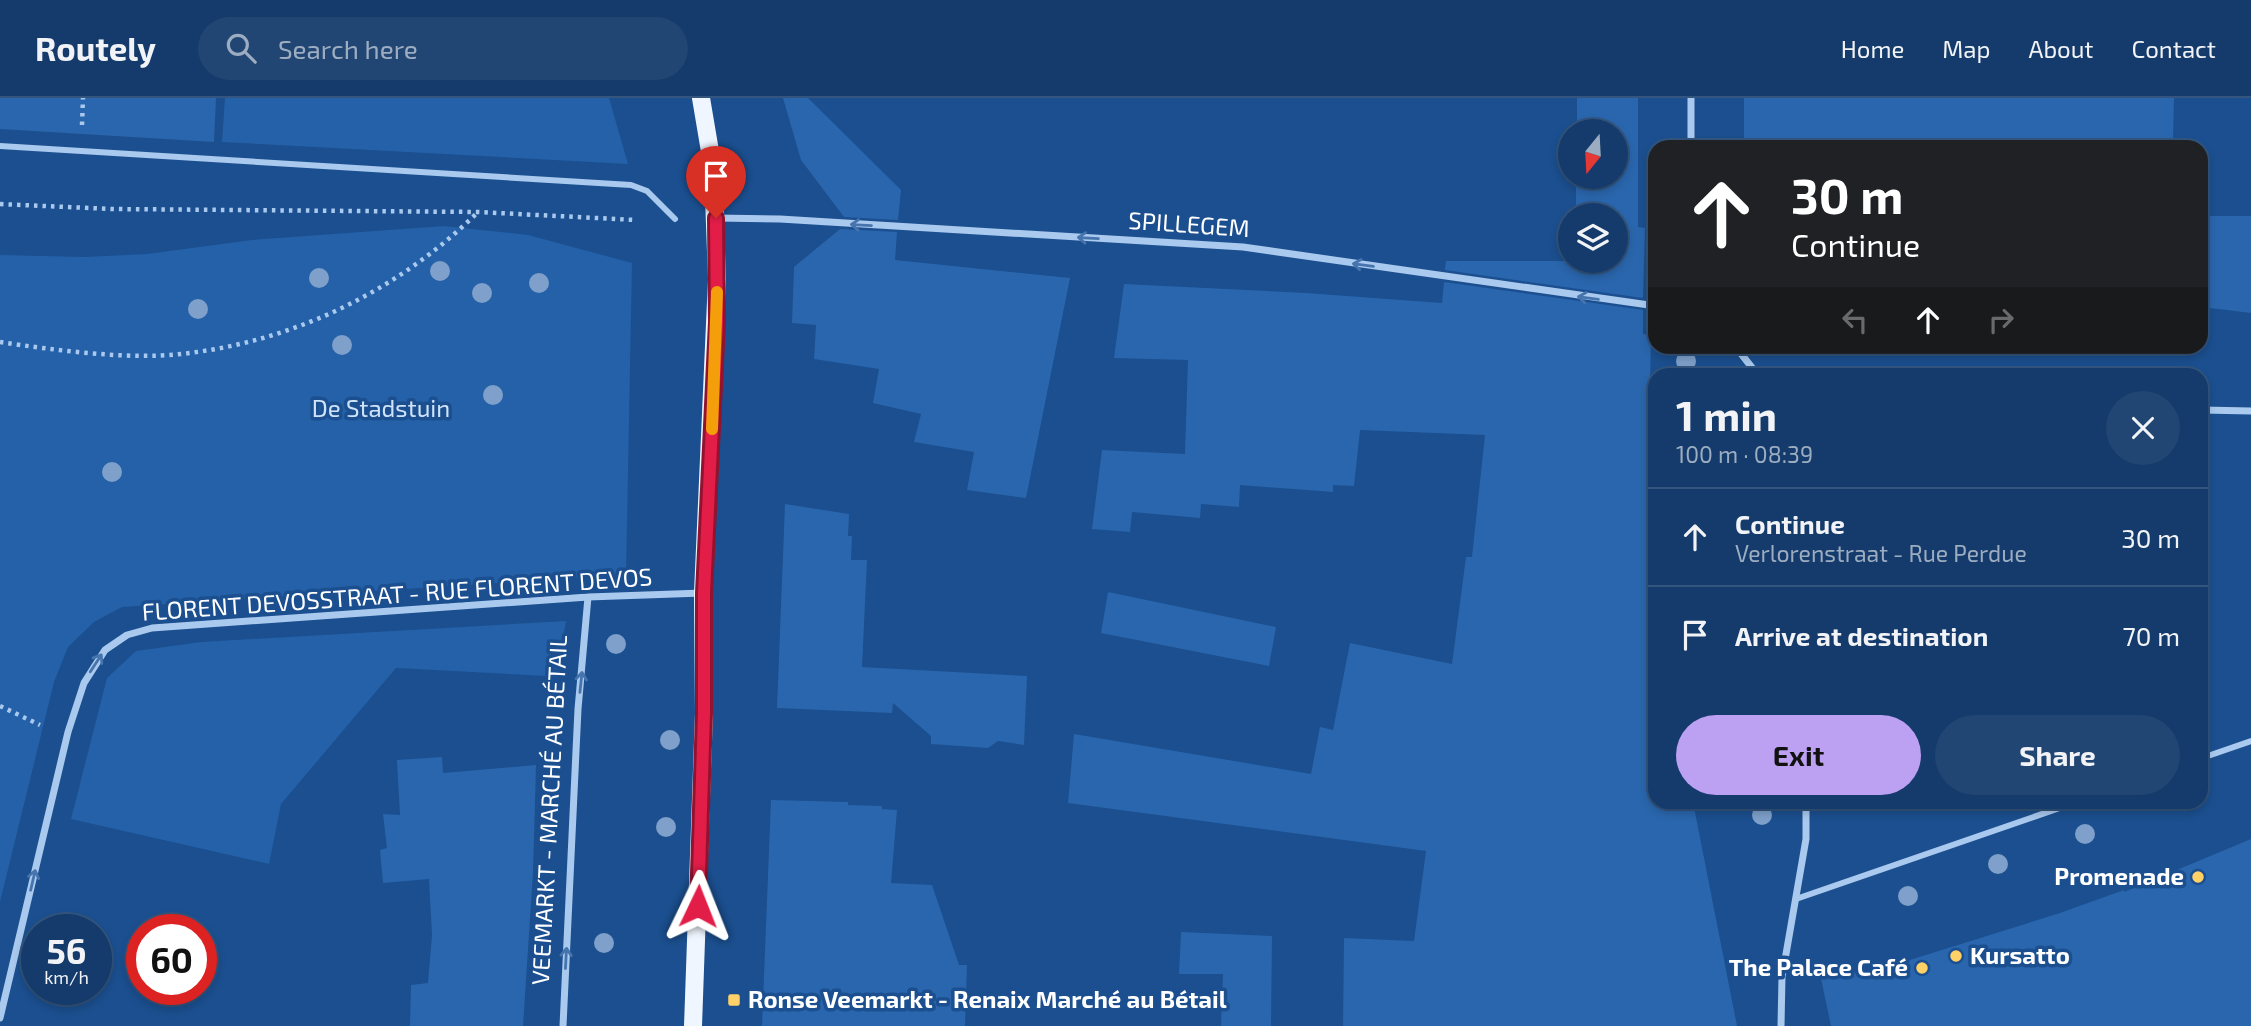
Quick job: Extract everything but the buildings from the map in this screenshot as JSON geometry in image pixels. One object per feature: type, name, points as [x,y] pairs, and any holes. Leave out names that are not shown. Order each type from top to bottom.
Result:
[{"type":"main road","points":[[693,1026],[704,713],[704,593],[717,322],[713,169],[701,98]]},
{"type":"street","points":[[1691,98],[1691,140]]},
{"type":"street","points":[[0,146],[631,185],[647,191],[675,219]]},
{"type":"street","name":"SPILLEGEM","points":[[716,218],[780,219],[1243,247],[1648,305]]},
{"type":"street","points":[[1741,354],[1752,368]]},
{"type":"street","points":[[2208,410],[2251,411]]},
{"type":"street","name":"FLORENT DEVOSSTRAAT - RUE FLORENT DEVOS","points":[[0,1018],[68,732],[84,682],[105,650],[127,635],[152,628],[588,597],[704,593]]},
{"type":"street","name":"VEEMARKT - MARCHÉ AU BÉTAIL","points":[[563,1026],[578,709],[588,597]]},
{"type":"street","points":[[2208,756],[2251,741]]},
{"type":"street","points":[[1781,1026],[1782,977],[1806,839],[1806,809]]},
{"type":"street","points":[[1796,898],[2057,809]]},
{"type":"path","points":[[0,204],[111,209],[478,212],[623,220],[675,219]]},
{"type":"path","points":[[0,342],[115,354],[178,355],[243,343],[287,331],[332,313],[396,279],[439,247],[478,212]]},
{"type":"path","points":[[0,706],[47,728],[68,732]]},
{"type":"green space","points":[[225,98],[609,98],[628,164],[222,142]]},
{"type":"green space","name":"De Stadstuin","points":[[444,226],[528,235],[632,263],[626,575],[122,607],[94,622],[68,647],[54,682],[0,902],[0,255],[84,257],[147,254],[252,240]]},
{"type":"green space","points":[[566,621],[561,649],[565,677],[396,668],[281,804],[269,864],[71,819],[107,678],[136,651],[201,642]]},
{"type":"slow traffic","points":[[712,429],[717,292]]},
{"type":"place","name":"Promenade","points":[[2198,877]]},
{"type":"place","name":"Kursatto","points":[[1956,956]]},
{"type":"place","name":"The Palace Café","points":[[1922,968]]},
{"type":"place","name":"Ronse Veemarkt - Renaix Marché au Bétail","points":[[734,1000]]},
{"type":"route","points":[[698,906],[704,713],[704,593],[717,322],[716,218]]}]
